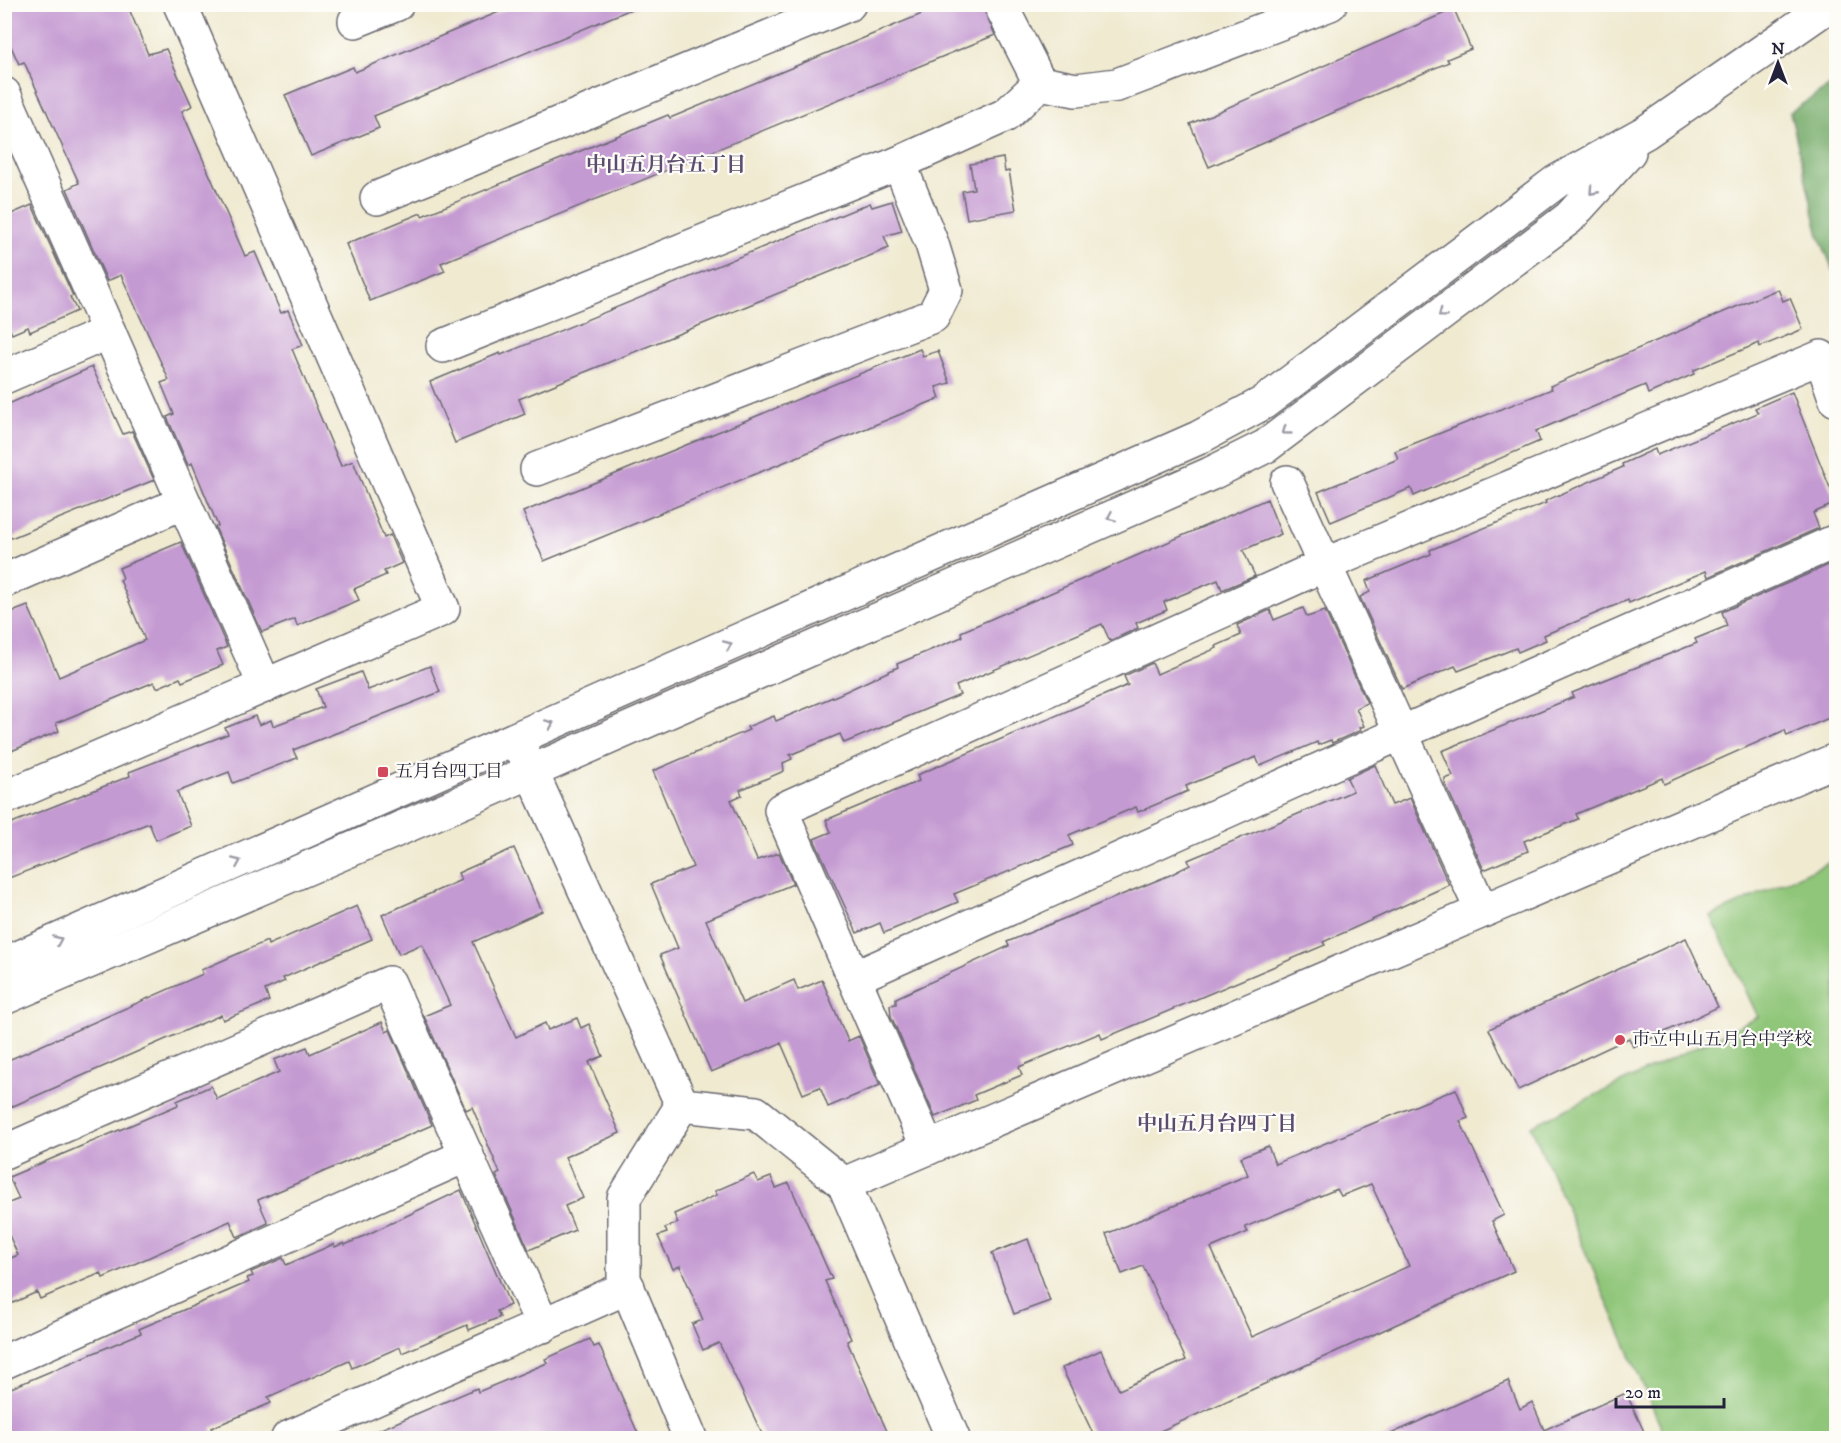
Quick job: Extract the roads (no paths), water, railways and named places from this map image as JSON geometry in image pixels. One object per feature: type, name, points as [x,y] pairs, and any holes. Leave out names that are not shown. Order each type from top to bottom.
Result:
[{"type":"street","points":[[4,798],[443,609],[180,4]]},
{"type":"street","points":[[355,21],[397,4]]},
{"type":"street","points":[[377,198],[849,4]]},
{"type":"street","points":[[1000,4],[1040,83]]},
{"type":"street","points":[[1040,83],[1076,90],[1117,85],[1330,4]]},
{"type":"street","points":[[4,964],[1198,438],[1263,403],[1556,182],[1646,132],[1831,4]]},
{"type":"street","points":[[443,346],[899,163],[1006,115],[1040,83]]},
{"type":"street","points":[[4,94],[182,503],[265,686]]},
{"type":"street","points":[[4,998],[1210,474],[1266,446],[1569,218],[1646,132]]},
{"type":"street","points":[[537,469],[933,316],[946,290],[932,244],[899,163]]},
{"type":"street","points":[[4,376],[109,332]]},
{"type":"street","points":[[928,1148],[781,810],[1324,565],[1821,357],[1836,400]]},
{"type":"street","points":[[1287,482],[1482,911]]},
{"type":"street","points":[[4,581],[182,503]]},
{"type":"street","points":[[854,978],[1836,541]]},
{"type":"street","points":[[516,738],[682,1105]]},
{"type":"street","points":[[844,1184],[1836,760]]},
{"type":"street","points":[[4,1152],[390,983],[543,1326]]},
{"type":"street","points":[[682,1105],[756,1113],[844,1184],[953,1438]]},
{"type":"street","points":[[682,1105],[624,1197],[624,1279],[690,1438]]},
{"type":"street","points":[[4,1362],[468,1155]]},
{"type":"street","points":[[288,1438],[628,1287]]},
{"type":"place","name":"五月台四丁目","points":[[383,772]]},
{"type":"place","name":"市立中山五月台中学校","points":[[1620,1040]]},
{"type":"district","name":"中山五月台五丁目","points":[[666,165]]},
{"type":"district","name":"中山五月台四丁目","points":[[1217,1124]]}]
